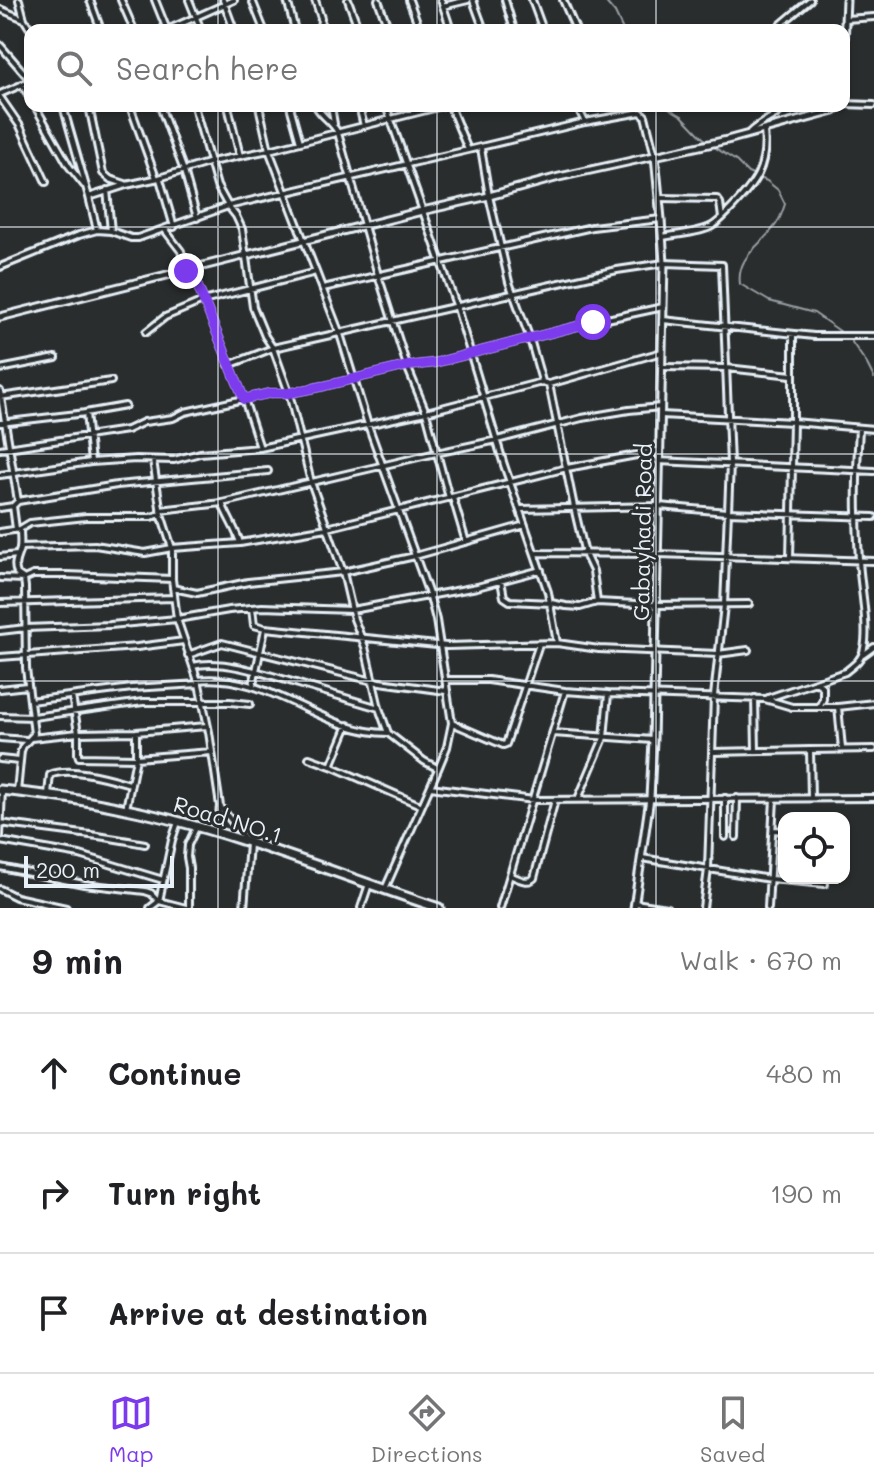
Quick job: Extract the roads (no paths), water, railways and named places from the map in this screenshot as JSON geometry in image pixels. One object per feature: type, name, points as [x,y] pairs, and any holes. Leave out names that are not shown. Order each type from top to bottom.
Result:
[{"type":"highway","name":"Road NO.1","points":[[1,790],[126,809],[178,822],[436,907]]},
{"type":"street","points":[[19,0],[27,24]]},
{"type":"street","points":[[90,0],[99,24]]},
{"type":"street","points":[[121,0],[131,24]]},
{"type":"street","points":[[155,0],[165,24]]},
{"type":"street","points":[[189,0],[198,24]]},
{"type":"street","points":[[182,24],[234,0]]},
{"type":"street","points":[[252,0],[262,24]]},
{"type":"street","points":[[287,0],[293,24]]},
{"type":"street","points":[[348,0],[357,24]]},
{"type":"street","points":[[378,0],[387,24]]},
{"type":"street","points":[[409,0],[418,24]]},
{"type":"street","points":[[441,0],[449,24]]},
{"type":"street","points":[[443,6],[470,0],[481,24]]},
{"type":"street","points":[[505,0],[512,24]]},
{"type":"street","points":[[532,0],[541,24]]},
{"type":"street","points":[[563,0],[573,24]]},
{"type":"street","points":[[782,24],[810,0]]},
{"type":"street","points":[[846,0],[846,24]]},
{"type":"street","points":[[317,1],[320,24]]},
{"type":"street","points":[[224,2],[232,24]]},
{"type":"street","points":[[0,9],[24,19]]},
{"type":"street","points":[[846,19],[874,17]]},
{"type":"street","points":[[0,45],[24,73]]},
{"type":"street","points":[[24,88],[22,84],[0,95],[20,126],[46,182]]},
{"type":"street","points":[[850,105],[874,105]]},
{"type":"street","points":[[38,112],[69,166],[86,186]]},
{"type":"street","points":[[65,112],[97,230]]},
{"type":"street","points":[[90,112],[103,173],[126,185]]},
{"type":"street","points":[[132,112],[174,227]]},
{"type":"street","points":[[162,112],[197,218]]},
{"type":"street","points":[[196,112],[217,186],[240,222],[249,290],[258,321],[273,348],[289,393],[311,482],[343,572],[388,733],[438,769]]},
{"type":"street","points":[[229,112],[240,156]]},
{"type":"street","points":[[260,112],[269,150],[340,334],[368,425],[430,597],[440,646],[452,723],[447,747],[385,889]]},
{"type":"street","points":[[292,112],[300,142]]},
{"type":"street","points":[[320,112],[335,126]]},
{"type":"street","points":[[332,112],[378,275],[407,366],[426,412],[436,453],[466,542]]},
{"type":"street","points":[[360,112],[364,126]]},
{"type":"street","points":[[388,112],[441,260],[511,484],[536,553],[551,603],[557,643]]},
{"type":"street","points":[[89,197],[211,162],[418,112]]},
{"type":"street","points":[[452,112],[468,150]]},
{"type":"street","points":[[580,112],[585,122]]},
{"type":"street","points":[[0,267],[97,230],[138,238],[228,206],[585,122],[641,112],[645,116],[655,156]]},
{"type":"street","points":[[749,134],[760,123],[780,112]]},
{"type":"street","points":[[0,317],[830,112]]},
{"type":"street","points":[[663,237],[713,226],[743,197],[756,179],[764,160],[764,130]]},
{"type":"street","points":[[481,148],[501,247],[542,382]]},
{"type":"street","name":"Gabayhadi Road","points":[[635,906],[650,798],[653,740],[664,263],[655,156]]},
{"type":"street","points":[[107,190],[111,231]]},
{"type":"street","points":[[659,198],[717,199],[722,218]]},
{"type":"street","points":[[323,288],[592,227],[661,219]]},
{"type":"street","points":[[165,230],[181,251],[203,301],[244,399],[260,448]]},
{"type":"street","points":[[229,365],[273,348],[617,270],[664,263],[722,265],[730,464],[724,605],[714,696],[708,869],[703,908]]},
{"type":"street","points":[[146,332],[165,317],[203,301],[316,272]]},
{"type":"street","points":[[0,449],[127,430],[144,422],[173,418],[185,412],[471,355],[663,307]]},
{"type":"street","points":[[663,320],[793,334],[874,336]]},
{"type":"street","points":[[790,558],[793,334]]},
{"type":"street","points":[[0,475],[91,462],[174,460],[204,452],[260,448],[426,412],[542,382],[549,384],[662,352]]},
{"type":"street","points":[[0,369],[56,358]]},
{"type":"street","points":[[662,367],[727,368],[792,375]]},
{"type":"street","points":[[18,501],[0,395],[111,381]]},
{"type":"street","points":[[549,384],[597,602]]},
{"type":"street","points":[[3,423],[125,406]]},
{"type":"street","points":[[0,532],[30,523],[86,517],[154,517],[160,512],[222,503],[599,415],[661,407]]},
{"type":"street","points":[[85,413],[91,462]]},
{"type":"street","points":[[661,415],[874,429]]},
{"type":"street","points":[[859,428],[856,470],[865,636],[862,656]]},
{"type":"street","points":[[20,547],[95,545],[145,553],[240,543],[327,528],[567,468],[658,451]]},
{"type":"street","points":[[153,459],[160,512],[172,548],[177,619],[203,702],[220,806],[217,833]]},
{"type":"street","points":[[658,461],[874,471]]},
{"type":"street","points":[[0,508],[13,506],[18,501],[117,485],[268,471]]},
{"type":"street","points":[[222,503],[240,543]]},
{"type":"street","points":[[13,506],[20,547],[15,572],[24,579],[27,686],[34,734],[23,746],[17,792]]},
{"type":"street","points":[[521,509],[659,506],[727,512],[874,517]]},
{"type":"street","points":[[173,588],[197,593],[248,582],[343,572],[415,556],[525,525]]},
{"type":"street","points":[[536,553],[874,561]]},
{"type":"street","points":[[0,557],[17,555]]},
{"type":"street","points":[[0,631],[177,619],[252,608],[352,610],[430,597],[541,570]]},
{"type":"street","points":[[0,578],[67,575],[172,579]]},
{"type":"street","points":[[501,581],[506,600],[573,607],[597,602],[749,604]]},
{"type":"street","points":[[0,603],[174,598]]},
{"type":"street","points":[[252,608],[254,625],[265,628],[440,646],[557,643],[599,649],[718,654],[748,650]]},
{"type":"street","points":[[253,685],[265,628]]},
{"type":"street","points":[[0,657],[184,641]]},
{"type":"street","points":[[188,655],[222,643],[373,681],[447,691]]},
{"type":"street","points":[[452,723],[504,745],[539,644]]},
{"type":"street","points":[[765,699],[845,672],[874,647]]},
{"type":"street","points":[[193,666],[213,664],[255,671],[379,708]]},
{"type":"street","points":[[29,701],[225,679],[253,685],[368,732],[388,733]]},
{"type":"street","points":[[445,680],[488,680],[608,694],[755,698],[792,707],[874,703]]},
{"type":"street","points":[[816,681],[823,687],[819,707]]},
{"type":"street","points":[[0,689],[27,686]]},
{"type":"street","points":[[500,908],[565,691]]},
{"type":"street","points":[[578,799],[604,738],[608,694]]},
{"type":"street","points":[[72,696],[79,757],[136,758],[211,752]]},
{"type":"street","points":[[755,698],[756,751]]},
{"type":"street","points":[[0,716],[33,717],[143,702],[250,704]]},
{"type":"street","points":[[838,707],[842,749]]},
{"type":"street","points":[[331,766],[348,725]]},
{"type":"street","points":[[0,738],[29,739],[78,733],[207,726]]},
{"type":"street","points":[[126,809],[136,758],[136,732]]},
{"type":"street","points":[[553,733],[653,740]]},
{"type":"street","points":[[713,752],[874,749]]},
{"type":"street","points":[[810,750],[811,798]]},
{"type":"street","points":[[309,758],[421,805]]},
{"type":"street","points":[[0,759],[19,761]]},
{"type":"street","points":[[48,796],[50,775],[54,773],[104,777],[130,784]]},
{"type":"street","points":[[430,787],[534,800],[874,798]]},
{"type":"street","points":[[1,790],[0,838],[80,855],[163,880]]},
{"type":"street","points":[[725,798],[725,837]]},
{"type":"street","points":[[736,837],[737,798]]},
{"type":"street","points":[[768,908],[774,799]]},
{"type":"street","points":[[511,876],[526,881],[534,878],[555,800]]},
{"type":"street","points":[[220,806],[249,844],[244,908]]},
{"type":"street","points":[[150,908],[159,901],[178,822]]},
{"type":"street","points":[[0,823],[145,844]]},
{"type":"street","points":[[0,867],[84,884],[145,891],[159,901],[187,908],[188,845],[196,827]]},
{"type":"street","points":[[774,830],[778,830]]},
{"type":"street","points":[[642,858],[778,880]]},
{"type":"street","points":[[361,908],[369,884]]},
{"type":"street","points":[[0,889],[16,897],[66,908]]},
{"type":"street","points":[[635,906],[667,908]]},
{"type":"waterway","points":[[604,0],[620,24]]},
{"type":"waterway","points":[[675,112],[706,141]]},
{"type":"waterway","points":[[711,145],[748,173],[767,181],[778,190],[785,204],[777,223],[742,265],[740,284],[769,301],[814,313],[844,334]]},
{"type":"waterway","points":[[849,338],[874,378]]}]
